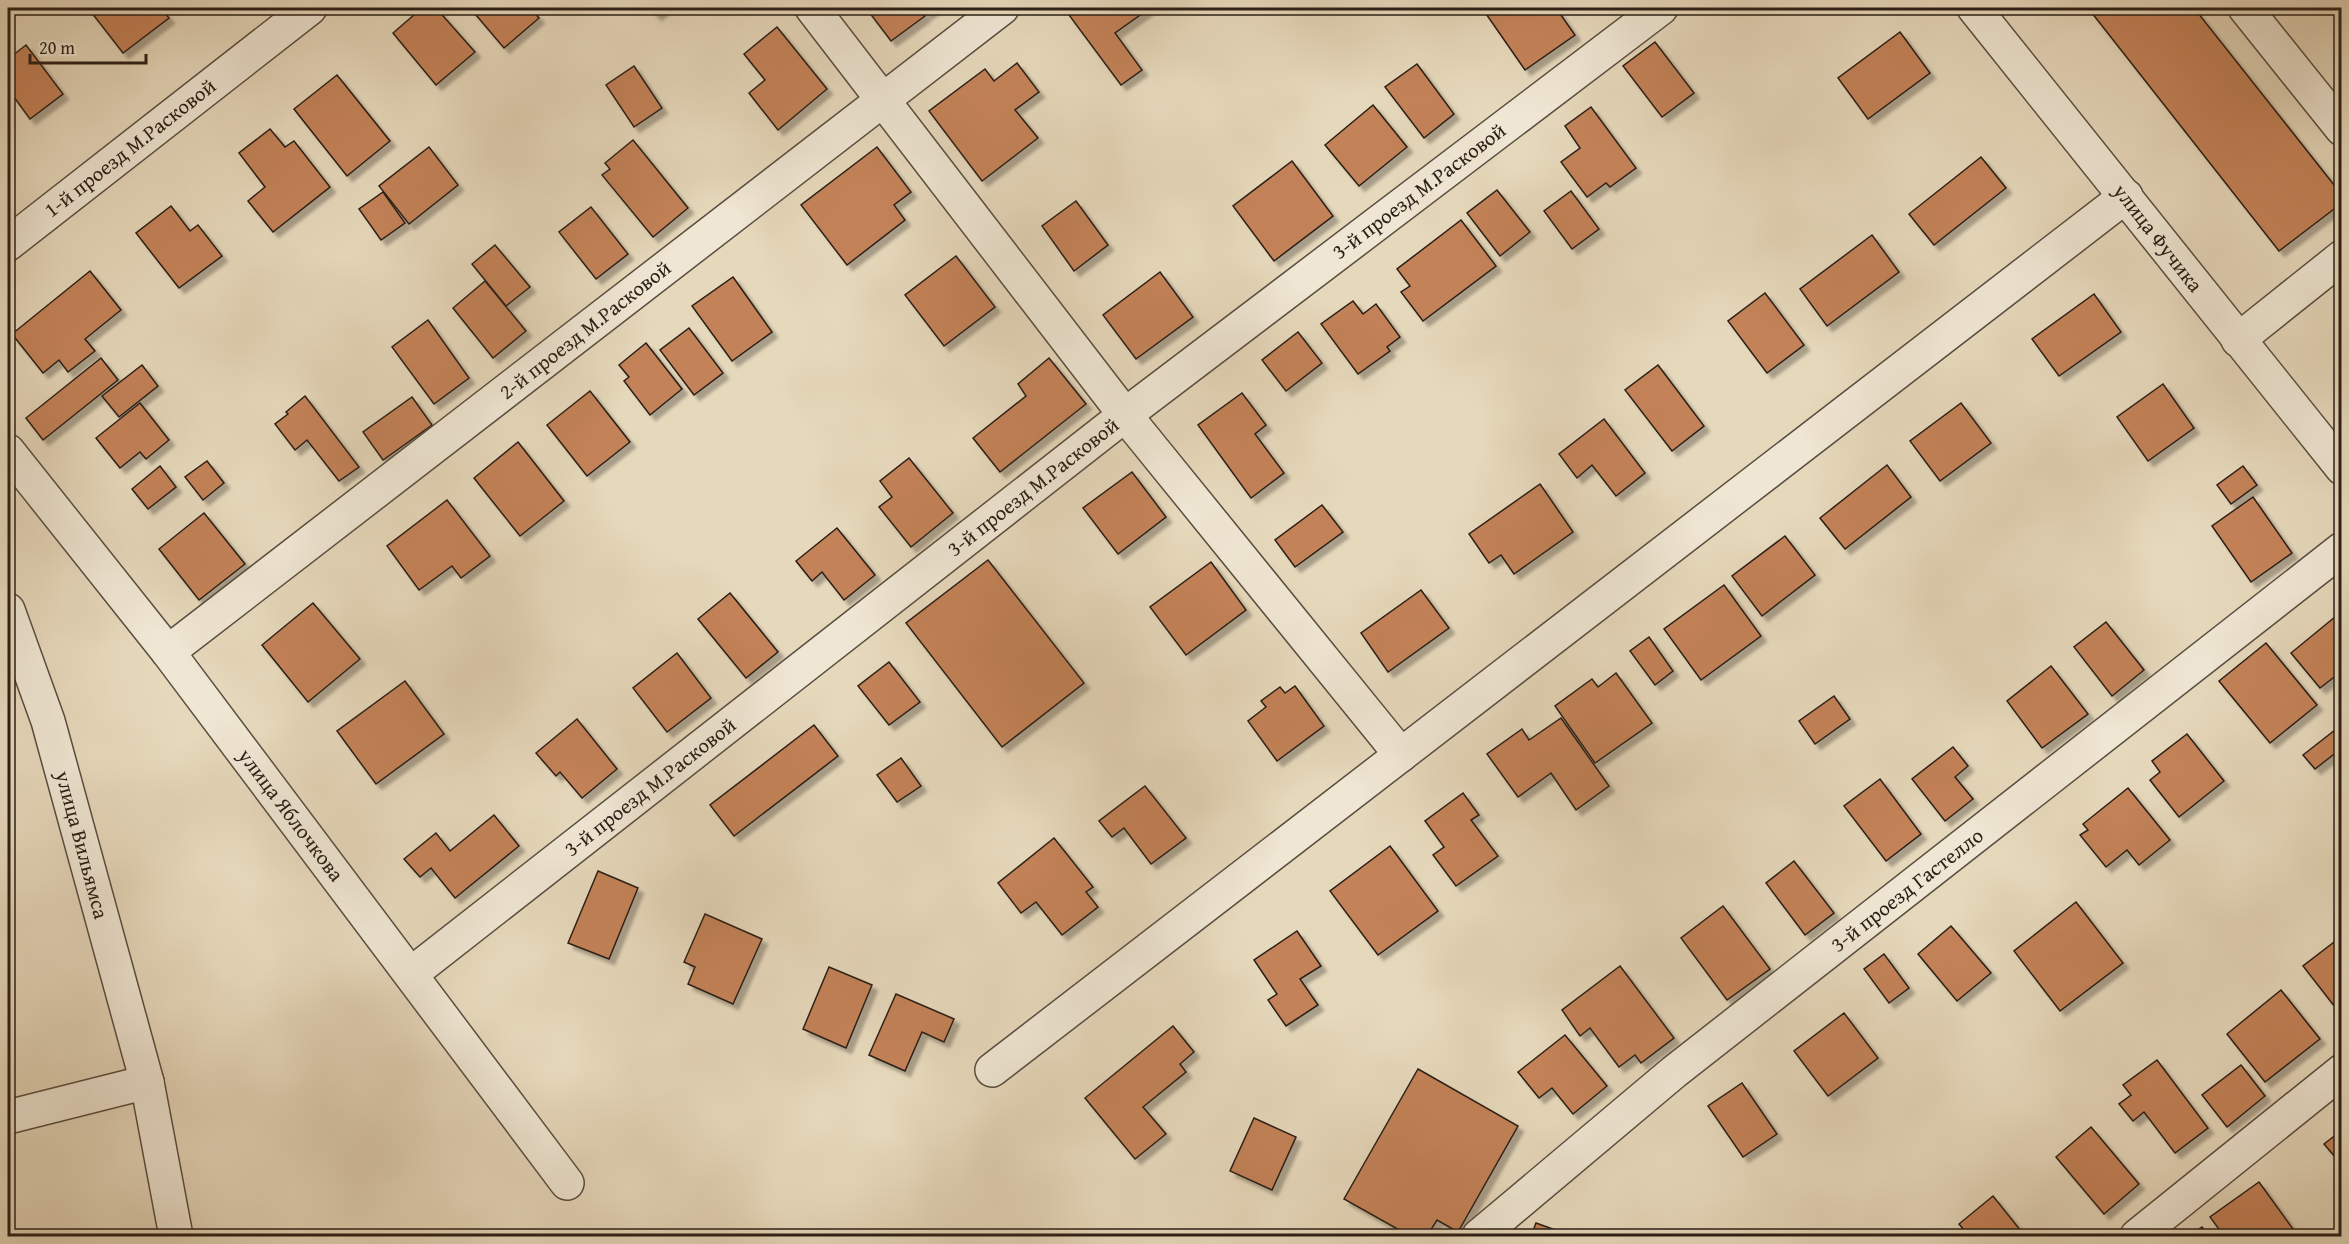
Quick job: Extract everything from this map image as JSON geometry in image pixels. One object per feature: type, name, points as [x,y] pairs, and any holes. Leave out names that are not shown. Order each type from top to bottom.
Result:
[{"type":"street","name":"1-й проезд М.Расковой","points":[[8,244],[310,8]]},
{"type":"street","points":[[812,8],[1125,415],[1401,755]]},
{"type":"street","name":"2-й проезд М.Расковой","points":[[168,652],[1002,8]]},
{"type":"street","name":"3-й проезд М.Расковой","points":[[411,974],[1125,415],[1661,8]]},
{"type":"street","name":"улица Фучика","points":[[1974,8],[2342,468]]},
{"type":"street","points":[[2245,8],[2342,129]]},
{"type":"street","points":[[992,1070],[2126,196]]},
{"type":"street","points":[[2238,340],[2342,257]]},
{"type":"street","name":"улица Яблочкова","points":[[8,452],[168,652],[567,1183]]},
{"type":"street","name":"3-й проезд Гастелло","points":[[1479,1236],[1674,1072],[2342,549]]},
{"type":"street","name":"улица Вильямса","points":[[8,610],[48,721],[147,1082],[176,1236]]},
{"type":"street","points":[[2137,1236],[2342,1071]]},
{"type":"street","points":[[8,1117],[147,1082]]},
{"type":"building","points":[[88,8],[161,8],[169,18],[123,53]]},
{"type":"building","points":[[422,8],[436,8],[475,52],[436,85],[393,33]]},
{"type":"building","points":[[470,8],[530,8],[539,18],[504,48]]},
{"type":"building","points":[[650,8],[665,8],[656,15]]},
{"type":"building","points":[[866,8],[918,8],[925,16],[891,41]]},
{"type":"building","points":[[921,8],[935,8],[926,14]]},
{"type":"building","points":[[1079,8],[1150,8],[1115,33],[1142,70],[1121,85],[1069,15]]},
{"type":"building","points":[[1482,8],[1556,8],[1575,35],[1525,70]]},
{"type":"building","points":[[2088,8],[2194,8],[2342,195],[2342,203],[2279,251]]},
{"type":"building","points":[[777,27],[827,89],[778,130],[749,93],[765,80],[744,54]]},
{"type":"building","points":[[1900,32],[1930,73],[1868,119],[1838,78]]},
{"type":"building","points":[[1655,42],[1694,93],[1662,117],[1623,66]]},
{"type":"building","points":[[26,45],[63,94],[30,119],[8,89],[8,59]]},
{"type":"building","points":[[1017,63],[1039,92],[1015,110],[1038,138],[982,181],[929,111],[985,69],[994,81]]},
{"type":"building","points":[[1417,64],[1454,114],[1424,138],[1385,87]]},
{"type":"building","points":[[634,66],[662,108],[634,127],[606,85]]},
{"type":"building","points":[[337,75],[390,141],[347,176],[294,109]]},
{"type":"building","points":[[1373,105],[1407,147],[1359,186],[1325,145]]},
{"type":"building","points":[[1591,107],[1636,168],[1610,187],[1606,183],[1587,197],[1561,162],[1580,148],[1565,126]]},
{"type":"building","points":[[270,129],[285,147],[294,141],[330,187],[273,232],[248,201],[265,187],[239,153]]},
{"type":"building","points":[[633,140],[688,208],[653,237],[602,175],[610,169],[605,163]]},
{"type":"building","points":[[429,147],[458,185],[409,224],[379,186]]},
{"type":"building","points":[[877,147],[911,192],[894,205],[905,220],[847,265],[801,205]]},
{"type":"building","points":[[1981,157],[2006,188],[1934,245],[1909,214]]},
{"type":"building","points":[[1292,161],[1333,216],[1274,261],[1233,206]]},
{"type":"building","points":[[1497,190],[1530,232],[1500,256],[1467,213]]},
{"type":"building","points":[[1571,191],[1599,229],[1572,249],[1544,211]]},
{"type":"building","points":[[383,192],[405,223],[381,240],[359,209]]},
{"type":"building","points":[[1076,201],[1108,245],[1074,271],[1042,226]]},
{"type":"building","points":[[171,206],[190,231],[198,225],[222,256],[179,288],[136,233]]},
{"type":"building","points":[[591,207],[628,254],[596,279],[559,232]]},
{"type":"building","points":[[1461,220],[1496,266],[1423,321],[1401,292],[1410,286],[1397,269]]},
{"type":"building","points":[[1872,235],[1899,272],[1827,326],[1800,289]]},
{"type":"building","points":[[495,245],[530,287],[506,306],[472,264]]},
{"type":"building","points":[[956,256],[995,307],[944,346],[905,295]]},
{"type":"building","points":[[90,271],[121,310],[85,339],[95,351],[68,372],[59,360],[43,373],[12,334]]},
{"type":"building","points":[[1160,272],[1193,317],[1136,359],[1103,315]]},
{"type":"building","points":[[733,277],[772,332],[732,361],[692,306]]},
{"type":"building","points":[[485,281],[526,331],[493,358],[453,308]]},
{"type":"building","points":[[1765,293],[1804,345],[1767,373],[1728,321]]},
{"type":"building","points":[[2094,294],[2121,332],[2059,376],[2032,339]]},
{"type":"building","points":[[1353,301],[1363,314],[1376,304],[1400,337],[1387,347],[1390,351],[1358,374],[1321,324]]},
{"type":"building","points":[[428,320],[469,378],[434,404],[392,347]]},
{"type":"building","points":[[689,328],[723,373],[694,395],[660,350]]},
{"type":"building","points":[[1298,332],[1322,363],[1286,391],[1262,360]]},
{"type":"building","points":[[646,343],[682,389],[650,415],[624,381],[629,377],[619,365]]},
{"type":"building","points":[[101,358],[118,380],[43,440],[26,418]]},
{"type":"building","points":[[1049,358],[1086,404],[1000,472],[973,438],[1026,396],[1018,384]]},
{"type":"building","points":[[142,365],[158,386],[119,417],[102,396]]},
{"type":"building","points":[[1658,365],[1704,426],[1672,451],[1625,390]]},
{"type":"building","points":[[2163,384],[2194,428],[2148,461],[2117,417]]},
{"type":"building","points":[[590,391],[630,442],[587,476],[547,425]]},
{"type":"building","points":[[1242,393],[1266,425],[1255,434],[1284,473],[1251,498],[1198,425]]},
{"type":"building","points":[[305,396],[359,467],[339,481],[307,440],[295,450],[275,424]]},
{"type":"building","points":[[412,397],[432,425],[383,460],[363,432]]},
{"type":"building","points":[[140,403],[169,440],[146,459],[140,452],[120,468],[96,438]]},
{"type":"building","points":[[1961,403],[1991,443],[1940,481],[1910,441]]},
{"type":"building","points":[[1604,419],[1645,473],[1616,496],[1592,465],[1577,478],[1559,454]]},
{"type":"building","points":[[518,442],[564,501],[520,536],[474,478]]},
{"type":"building","points":[[909,458],[953,513],[911,547],[879,507],[892,497],[880,481]]},
{"type":"building","points":[[207,461],[224,483],[203,500],[185,477]]},
{"type":"building","points":[[1887,465],[1911,497],[1845,549],[1820,518]]},
{"type":"building","points":[[160,466],[176,487],[148,509],[132,489]]},
{"type":"building","points":[[2243,466],[2257,485],[2231,504],[2217,485]]},
{"type":"building","points":[[1132,472],[1166,517],[1118,554],[1083,508]]},
{"type":"building","points":[[1540,484],[1573,532],[1514,574],[1501,555],[1489,563],[1469,534]]},
{"type":"building","points":[[2253,497],[2292,553],[2251,582],[2212,526]]},
{"type":"building","points":[[447,500],[490,556],[461,578],[452,566],[419,590],[387,546]]},
{"type":"building","points":[[1322,505],[1343,532],[1295,567],[1275,540]]},
{"type":"building","points":[[204,513],[245,564],[199,600],[159,549]]},
{"type":"building","points":[[837,528],[875,575],[844,600],[822,572],[812,581],[796,561]]},
{"type":"building","points":[[1785,536],[1815,575],[1762,616],[1732,576]]},
{"type":"building","points":[[988,560],[1084,683],[1002,747],[906,623]]},
{"type":"building","points":[[1211,562],[1246,610],[1186,655],[1150,607]]},
{"type":"building","points":[[1724,585],[1761,636],[1701,680],[1664,629]]},
{"type":"building","points":[[1421,590],[1449,628],[1388,672],[1361,633]]},
{"type":"building","points":[[730,593],[778,652],[746,678],[698,619]]},
{"type":"building","points":[[313,603],[360,659],[308,702],[262,645]]},
{"type":"building","points":[[2341,612],[2342,671],[2320,688],[2291,653]]},
{"type":"building","points":[[2106,622],[2144,670],[2112,696],[2074,647]]},
{"type":"building","points":[[1649,637],[1673,671],[1655,685],[1630,651]]},
{"type":"building","points":[[2266,643],[2317,705],[2270,743],[2219,681]]},
{"type":"building","points":[[677,653],[711,698],[667,732],[633,688]]},
{"type":"building","points":[[889,662],[920,702],[889,725],[858,686]]},
{"type":"building","points":[[2051,666],[2088,714],[2042,748],[2007,701]]},
{"type":"building","points":[[1616,673],[1652,723],[1595,763],[1555,706],[1592,679],[1598,687]]},
{"type":"building","points":[[405,681],[444,734],[376,784],[337,731]]},
{"type":"building","points":[[1295,686],[1324,726],[1277,761],[1248,721],[1266,707],[1261,701],[1280,687],[1285,693]]},
{"type":"building","points":[[1834,696],[1850,719],[1815,744],[1799,721]]},
{"type":"building","points":[[1561,718],[1609,786],[1576,810],[1551,773],[1518,797],[1487,754],[1522,729],[1529,740]]},
{"type":"building","points":[[577,719],[617,769],[582,798],[560,772],[556,776],[536,753]]},
{"type":"building","points":[[814,725],[838,756],[734,836],[710,805]]},
{"type":"building","points":[[2335,730],[2342,737],[2342,748],[2315,769],[2303,755]]},
{"type":"building","points":[[2187,734],[2224,781],[2179,817],[2150,780],[2160,772],[2152,761]]},
{"type":"building","points":[[1953,747],[1968,766],[1955,777],[1973,799],[1945,821],[1912,779]]},
{"type":"building","points":[[901,758],[921,786],[897,802],[877,775]]},
{"type":"building","points":[[1880,779],[1921,834],[1886,861],[1844,806]]},
{"type":"building","points":[[1145,786],[1186,838],[1151,864],[1124,828],[1112,837],[1099,821]]},
{"type":"building","points":[[2128,788],[2170,840],[2139,865],[2127,850],[2106,867],[2080,835],[2088,830],[2083,824]]},
{"type":"building","points":[[1463,793],[1479,815],[1471,820],[1498,856],[1456,886],[1433,855],[1444,847],[1425,821]]},
{"type":"building","points":[[494,815],[519,846],[455,898],[431,868],[420,877],[404,859],[436,833],[450,851]]},
{"type":"building","points":[[1054,838],[1093,887],[1086,892],[1098,907],[1062,935],[1036,902],[1021,913],[998,883]]},
{"type":"building","points":[[1390,846],[1438,911],[1378,955],[1330,891]]},
{"type":"building","points":[[1794,861],[1834,913],[1805,935],[1766,883]]},
{"type":"building","points":[[598,871],[638,888],[609,959],[568,943]]},
{"type":"building","points":[[2076,902],[2123,963],[2060,1011],[2014,951]]},
{"type":"building","points":[[1723,906],[1770,969],[1727,1000],[1681,938]]},
{"type":"building","points":[[705,914],[762,939],[733,1004],[688,984],[695,967],[684,962]]},
{"type":"building","points":[[1951,926],[1991,973],[1957,1001],[1918,954]]},
{"type":"building","points":[[1297,931],[1321,966],[1300,979],[1318,1005],[1286,1026],[1268,1000],[1277,994],[1254,960]]},
{"type":"building","points":[[2342,936],[2342,1016],[2303,966]]},
{"type":"building","points":[[1884,954],[1909,988],[1889,1003],[1864,969]]},
{"type":"building","points":[[1620,966],[1674,1038],[1641,1063],[1635,1055],[1619,1067],[1590,1028],[1580,1036],[1562,1010]]},
{"type":"building","points":[[829,967],[872,985],[846,1048],[803,1029]]},
{"type":"building","points":[[2281,990],[2320,1039],[2265,1082],[2227,1034]]},
{"type":"building","points":[[896,994],[954,1019],[944,1042],[922,1032],[905,1071],[869,1055]]},
{"type":"building","points":[[1844,1013],[1878,1058],[1828,1096],[1794,1051]]},
{"type":"building","points":[[1173,1026],[1194,1052],[1180,1064],[1186,1072],[1143,1107],[1166,1134],[1135,1159],[1085,1098]]},
{"type":"building","points":[[1565,1035],[1607,1086],[1573,1114],[1552,1088],[1539,1098],[1518,1072]]},
{"type":"building","points":[[2157,1060],[2208,1128],[2175,1153],[2144,1112],[2133,1121],[2119,1104],[2131,1095],[2123,1085]]},
{"type":"building","points":[[2241,1065],[2265,1096],[2227,1127],[2202,1095]]},
{"type":"building","points":[[1418,1069],[1518,1126],[1458,1232],[1437,1220],[1427,1236],[1410,1236],[1344,1199]]},
{"type":"building","points":[[1742,1083],[1777,1134],[1743,1157],[1708,1106]]},
{"type":"building","points":[[1254,1118],[1296,1137],[1272,1190],[1230,1171]]},
{"type":"building","points":[[2091,1127],[2139,1184],[2104,1214],[2056,1157]]},
{"type":"building","points":[[2342,1130],[2342,1165],[2324,1144]]},
{"type":"building","points":[[2259,1182],[2298,1236],[2224,1236],[2210,1217]]},
{"type":"building","points":[[1993,1196],[2025,1236],[1969,1236],[1959,1224]]},
{"type":"building","points":[[1536,1223],[1572,1236],[1531,1236]]},
{"type":"building","points":[[2202,1227],[2209,1236],[2189,1236]]}]
